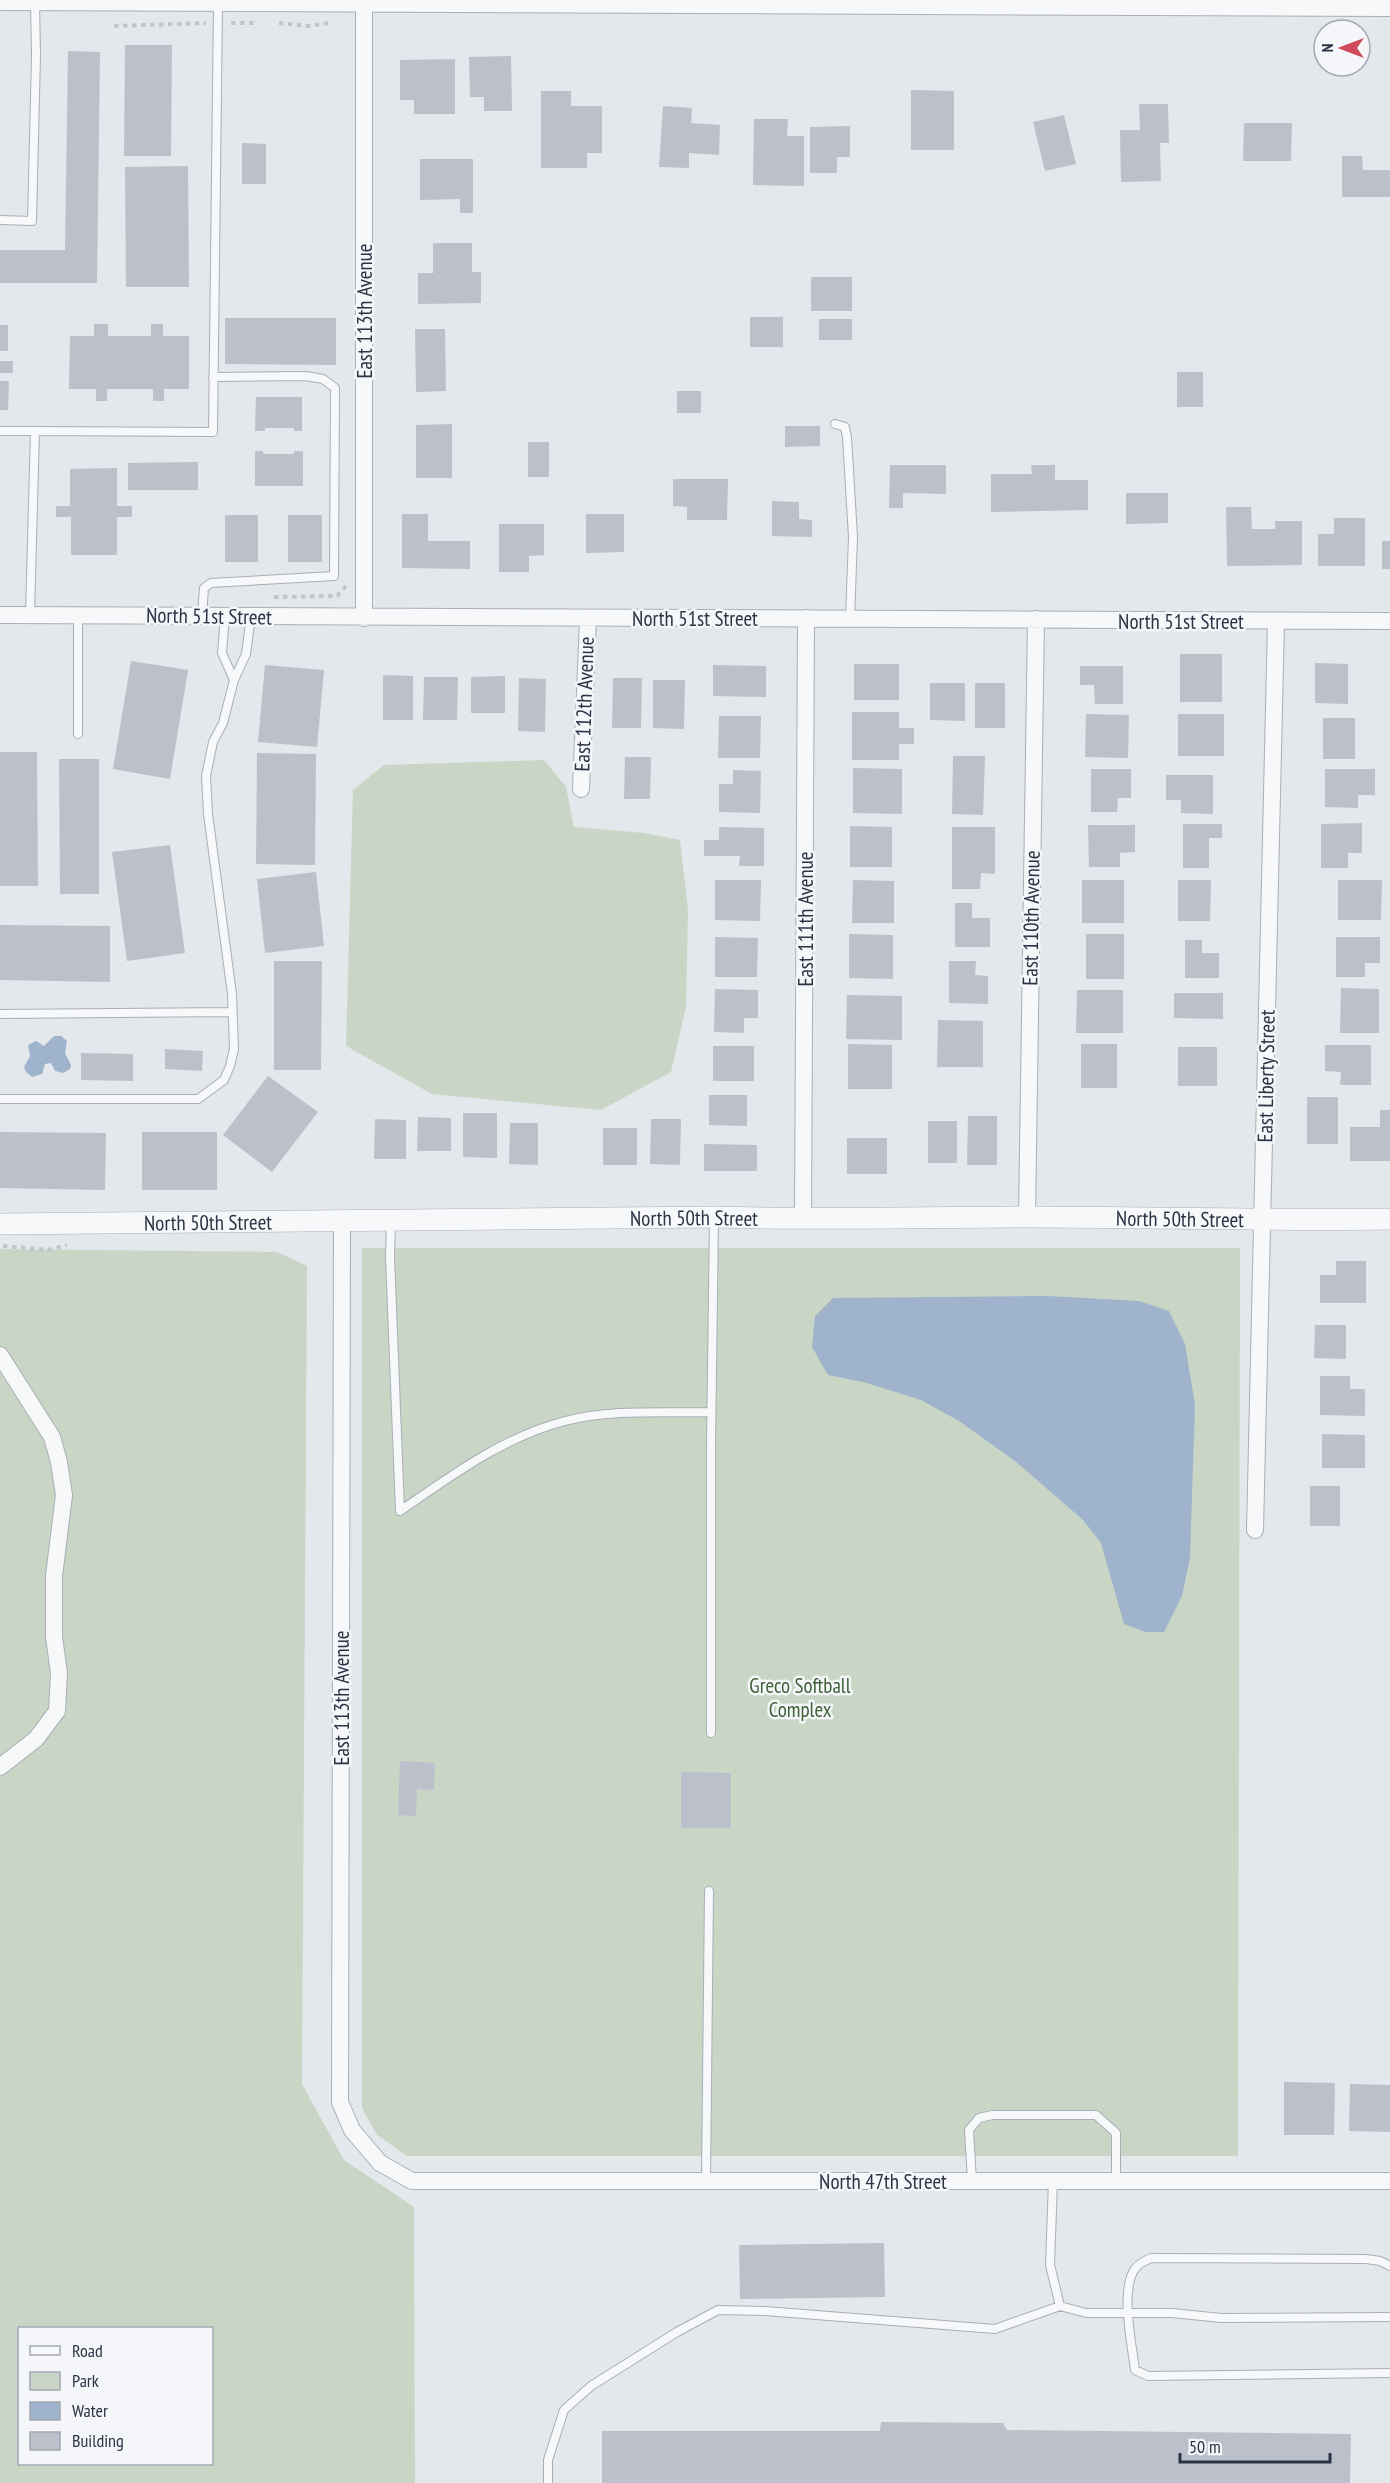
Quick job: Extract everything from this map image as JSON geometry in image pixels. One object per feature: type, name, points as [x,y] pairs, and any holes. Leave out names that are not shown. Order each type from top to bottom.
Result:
[{"type":"street","points":[[0,2],[364,5],[1277,3],[1390,8]]},
{"type":"street","name":"East 113th Avenue","points":[[364,5],[364,618]]},
{"type":"street","name":"North 51st Street","points":[[0,615],[1390,621]]},
{"type":"street","name":"East 112th Avenue","points":[[581,789],[588,618]]},
{"type":"street","name":"East 111th Avenue","points":[[803,1219],[806,618]]},
{"type":"street","name":"East 110th Avenue","points":[[1027,1217],[1035,619]]},
{"type":"street","name":"East Liberty Street","points":[[1255,1530],[1276,621]]},
{"type":"street","name":"North 50th Street","points":[[0,1224],[714,1217],[803,1219],[1027,1217],[1262,1221],[1390,1219]]},
{"type":"street","name":"East 113th Avenue","points":[[342,1220],[340,2102],[352,2130],[380,2163]]},
{"type":"street","points":[[0,1355],[52,1437],[64,1495],[54,1576],[54,1637],[59,1673],[57,1711],[36,1739],[0,1767]]},
{"type":"street","name":"North 47th Street","points":[[380,2163],[412,2181],[1390,2181]]},
{"type":"lane","points":[[0,220],[32,221],[36,55],[32,1]]},
{"type":"lane","points":[[0,431],[213,432],[218,4]]},
{"type":"lane","points":[[202,616],[204,588],[211,583],[334,576],[335,388],[323,379],[306,376],[213,377]]},
{"type":"lane","points":[[835,424],[845,427],[848,437],[853,537],[850,618]]},
{"type":"lane","points":[[30,615],[35,431]]},
{"type":"lane","points":[[78,615],[78,734]]},
{"type":"lane","points":[[225,616],[222,654],[234,680]]},
{"type":"lane","points":[[0,1099],[198,1099],[224,1080],[234,1048],[232,994],[208,814],[206,776],[213,742],[223,723],[234,680],[246,654],[251,616]]},
{"type":"lane","points":[[0,1014],[232,1012]]},
{"type":"lane","points":[[711,1734],[711,1412],[714,1217]]},
{"type":"lane","points":[[391,1220],[400,1511],[469,1464],[525,1435],[566,1421],[640,1413],[711,1412]]},
{"type":"lane","points":[[706,2181],[709,1891]]},
{"type":"lane","points":[[972,2181],[969,2130],[979,2118],[992,2115],[1096,2115],[1116,2133],[1116,2181]]},
{"type":"lane","points":[[1053,2181],[1050,2265],[1060,2306]]},
{"type":"lane","points":[[1390,2266],[1380,2261],[1366,2259],[1151,2258],[1134,2269],[1129,2282],[1129,2313],[1135,2370],[1148,2376],[1390,2373]]},
{"type":"lane","points":[[548,2483],[548,2460],[564,2410],[591,2386],[677,2332],[718,2310],[765,2311],[995,2329],[1060,2306],[1086,2313],[1172,2313],[1221,2318],[1390,2317]]},
{"type":"path","points":[[114,26],[263,23]]},
{"type":"path","points":[[272,23],[309,26],[337,23]]},
{"type":"path","points":[[270,598],[337,596],[347,586],[351,577]]},
{"type":"green space","points":[[544,760],[566,787],[574,827],[644,833],[680,840],[688,910],[686,1007],[671,1072],[601,1110],[432,1094],[346,1046],[353,790],[384,765]]},
{"type":"green space","name":"Greco Softball Complex","points":[[362,1248],[1240,1248],[1238,2156],[407,2156],[377,2135],[362,2108]]},
{"type":"green space","points":[[0,1249],[277,1252],[307,1266],[302,2084],[344,2160],[414,2207],[415,2483],[0,2483]]},
{"type":"water","points":[[54,1036],[61,1036],[67,1041],[65,1053],[71,1065],[70,1069],[63,1073],[55,1071],[51,1063],[45,1064],[42,1074],[32,1077],[24,1067],[30,1056],[28,1045],[36,1041],[44,1046]]},
{"type":"water","points":[[1048,1296],[1139,1301],[1169,1311],[1185,1344],[1195,1405],[1190,1558],[1182,1596],[1164,1632],[1146,1632],[1124,1624],[1101,1543],[1083,1520],[1015,1461],[959,1421],[921,1400],[863,1382],[828,1375],[812,1347],[815,1316],[833,1298]]},
{"type":"building","points":[[125,45],[172,45],[171,156],[124,156]]},
{"type":"building","points":[[68,51],[100,52],[97,283],[0,283],[0,250],[65,250]]},
{"type":"building","points":[[511,56],[512,111],[484,111],[484,97],[470,97],[469,57]]},
{"type":"building","points":[[455,59],[455,114],[414,114],[414,100],[400,100],[400,60]]},
{"type":"building","points":[[911,90],[954,91],[954,150],[911,150]]},
{"type":"building","points":[[541,91],[571,91],[571,106],[602,106],[602,153],[587,153],[587,168],[541,168]]},
{"type":"building","points":[[1139,104],[1168,104],[1169,143],[1160,143],[1161,181],[1121,182],[1120,130],[1140,130]]},
{"type":"building","points":[[663,106],[692,108],[691,123],[720,125],[719,155],[689,153],[689,168],[659,167]]},
{"type":"building","points":[[1064,115],[1076,164],[1045,171],[1033,122]]},
{"type":"building","points":[[754,119],[788,119],[787,136],[804,136],[804,186],[753,185]]},
{"type":"building","points":[[1244,123],[1292,123],[1291,161],[1243,161]]},
{"type":"building","points":[[850,126],[850,157],[837,157],[837,173],[810,173],[810,127]]},
{"type":"building","points":[[242,143],[266,144],[266,184],[242,184]]},
{"type":"building","points":[[1342,156],[1362,156],[1363,170],[1390,170],[1390,197],[1342,197]]},
{"type":"building","points":[[420,159],[473,159],[473,213],[460,213],[460,199],[420,200]]},
{"type":"building","points":[[188,166],[189,287],[126,287],[125,167]]},
{"type":"building","points":[[433,243],[472,243],[472,272],[481,272],[481,303],[418,304],[418,273],[433,273]]},
{"type":"building","points":[[811,277],[852,277],[852,311],[811,311]]},
{"type":"building","points":[[750,317],[783,317],[783,347],[750,347]]},
{"type":"building","points":[[225,318],[336,318],[336,365],[225,364]]},
{"type":"building","points":[[819,319],[852,319],[852,340],[819,340]]},
{"type":"building","points":[[94,324],[108,324],[108,336],[151,336],[151,324],[163,324],[163,336],[189,336],[189,389],[164,389],[164,401],[153,401],[153,389],[107,389],[107,401],[96,401],[96,389],[69,389],[70,336],[94,336]]},
{"type":"building","points":[[0,325],[8,325],[8,351],[0,351]]},
{"type":"building","points":[[415,329],[445,329],[446,391],[416,392]]},
{"type":"building","points":[[0,361],[13,361],[13,373],[0,373]]},
{"type":"building","points":[[1177,372],[1203,372],[1203,407],[1177,407]]},
{"type":"building","points":[[0,381],[9,381],[8,410],[0,410]]},
{"type":"building","points":[[677,391],[701,391],[701,413],[677,413]]},
{"type":"building","points":[[256,397],[302,397],[302,431],[294,431],[294,428],[265,428],[265,431],[255,431]]},
{"type":"building","points":[[452,424],[452,478],[416,478],[416,425]]},
{"type":"building","points":[[785,426],[820,426],[820,446],[785,447]]},
{"type":"building","points":[[528,442],[549,442],[549,477],[528,477]]},
{"type":"building","points":[[255,451],[263,451],[263,454],[294,454],[294,451],[303,451],[303,486],[255,486]]},
{"type":"building","points":[[198,462],[198,490],[128,490],[128,463]]},
{"type":"building","points":[[890,465],[946,465],[946,494],[903,493],[903,508],[889,508]]},
{"type":"building","points":[[1031,465],[1055,465],[1055,480],[1088,480],[1088,510],[991,512],[991,474],[1032,474]]},
{"type":"building","points":[[117,468],[117,506],[132,506],[132,517],[117,517],[117,555],[71,555],[71,517],[56,517],[56,506],[70,506],[70,469]]},
{"type":"building","points":[[673,479],[728,479],[727,520],[687,520],[687,507],[673,506]]},
{"type":"building","points":[[1126,493],[1168,493],[1168,523],[1126,524]]},
{"type":"building","points":[[772,501],[799,502],[799,519],[812,520],[812,537],[772,536]]},
{"type":"building","points":[[1226,507],[1251,507],[1252,529],[1275,529],[1275,521],[1302,521],[1302,565],[1227,566]]},
{"type":"building","points":[[402,514],[428,514],[428,541],[470,541],[470,569],[402,568]]},
{"type":"building","points":[[586,514],[624,514],[624,552],[586,553]]},
{"type":"building","points":[[225,515],[258,515],[258,562],[225,562]]},
{"type":"building","points":[[288,515],[322,515],[322,562],[288,562]]},
{"type":"building","points":[[1334,518],[1365,518],[1365,566],[1318,566],[1318,534],[1334,534]]},
{"type":"building","points":[[499,524],[544,524],[544,555],[529,556],[529,572],[499,572]]},
{"type":"building","points":[[1382,541],[1390,541],[1390,569],[1382,569]]},
{"type":"building","points":[[1180,654],[1222,654],[1222,702],[1180,702]]},
{"type":"building","points":[[131,661],[188,670],[170,779],[113,769]]},
{"type":"building","points":[[1315,663],[1348,664],[1348,704],[1315,703]]},
{"type":"building","points":[[854,664],[899,664],[899,700],[854,700]]},
{"type":"building","points":[[265,665],[324,670],[317,747],[258,742]]},
{"type":"building","points":[[713,665],[766,666],[766,697],[713,696]]},
{"type":"building","points":[[1080,666],[1123,666],[1123,704],[1095,704],[1094,685],[1080,685]]},
{"type":"building","points":[[383,675],[413,676],[413,720],[383,720]]},
{"type":"building","points":[[505,676],[505,713],[471,713],[471,677]]},
{"type":"building","points":[[424,677],[458,677],[457,720],[423,720]]},
{"type":"building","points":[[519,678],[546,679],[545,732],[518,731]]},
{"type":"building","points":[[613,678],[642,678],[641,728],[612,728]]},
{"type":"building","points":[[653,680],[685,680],[684,729],[653,728]]},
{"type":"building","points":[[930,683],[965,683],[965,721],[930,720]]},
{"type":"building","points":[[975,683],[1005,683],[1005,728],[975,728]]},
{"type":"building","points":[[852,712],[899,712],[899,728],[914,728],[914,744],[899,744],[899,760],[852,760]]},
{"type":"building","points":[[1086,714],[1129,715],[1128,758],[1085,757]]},
{"type":"building","points":[[1178,714],[1224,714],[1224,756],[1178,756]]},
{"type":"building","points":[[719,716],[761,716],[760,758],[718,758]]},
{"type":"building","points":[[1323,718],[1355,718],[1355,759],[1323,759]]},
{"type":"building","points":[[0,752],[37,752],[38,886],[0,886]]},
{"type":"building","points":[[257,753],[316,754],[315,865],[256,864]]},
{"type":"building","points":[[953,756],[985,756],[983,815],[952,814]]},
{"type":"building","points":[[625,757],[651,757],[650,799],[624,799]]},
{"type":"building","points":[[59,759],[99,759],[99,894],[60,894]]},
{"type":"building","points":[[853,768],[902,769],[902,814],[853,813]]},
{"type":"building","points":[[1091,769],[1131,769],[1131,798],[1118,798],[1117,812],[1091,812]]},
{"type":"building","points":[[1325,769],[1375,769],[1375,795],[1358,795],[1358,808],[1325,807]]},
{"type":"building","points":[[733,770],[761,771],[760,813],[719,812],[719,784],[733,784]]},
{"type":"building","points":[[1166,775],[1213,775],[1213,814],[1181,813],[1181,800],[1166,800]]},
{"type":"building","points":[[1362,823],[1362,853],[1348,853],[1348,868],[1321,868],[1321,824]]},
{"type":"building","points":[[1183,824],[1222,824],[1222,838],[1209,838],[1209,868],[1183,868]]},
{"type":"building","points":[[1088,825],[1135,825],[1135,852],[1120,853],[1120,867],[1089,867]]},
{"type":"building","points":[[850,826],[892,827],[892,867],[850,867]]},
{"type":"building","points":[[719,827],[764,828],[764,866],[739,866],[740,856],[704,856],[704,840],[719,840]]},
{"type":"building","points":[[952,827],[995,827],[995,874],[981,873],[980,889],[952,889]]},
{"type":"building","points":[[170,845],[185,953],[127,961],[112,852]]},
{"type":"building","points":[[316,872],[324,946],[265,953],[257,879]]},
{"type":"building","points":[[715,880],[761,880],[760,921],[715,920]]},
{"type":"building","points":[[853,880],[894,881],[894,923],[852,923]]},
{"type":"building","points":[[1082,880],[1124,880],[1124,923],[1082,923]]},
{"type":"building","points":[[1178,880],[1211,880],[1210,921],[1178,921]]},
{"type":"building","points":[[1338,880],[1382,880],[1381,920],[1338,920]]},
{"type":"building","points":[[955,903],[972,903],[972,918],[990,918],[990,947],[955,947]]},
{"type":"building","points":[[0,925],[110,926],[110,982],[0,980]]},
{"type":"building","points":[[849,934],[893,935],[893,979],[849,978]]},
{"type":"building","points":[[1086,934],[1124,934],[1124,979],[1086,979]]},
{"type":"building","points":[[715,937],[758,938],[757,977],[715,977]]},
{"type":"building","points":[[1336,937],[1380,937],[1380,963],[1365,963],[1365,977],[1336,977]]},
{"type":"building","points":[[1185,940],[1202,940],[1202,953],[1219,953],[1219,978],[1185,978]]},
{"type":"building","points":[[274,961],[322,961],[321,1070],[274,1070]]},
{"type":"building","points":[[949,961],[976,961],[975,975],[988,976],[988,1004],[949,1003]]},
{"type":"building","points":[[1341,988],[1379,989],[1379,1033],[1340,1033]]},
{"type":"building","points":[[715,989],[758,990],[758,1018],[744,1018],[744,1033],[714,1032]]},
{"type":"building","points":[[1077,990],[1123,990],[1123,1033],[1076,1033]]},
{"type":"building","points":[[1174,993],[1223,993],[1223,1019],[1174,1018]]},
{"type":"building","points":[[847,995],[902,996],[902,1040],[846,1039]]},
{"type":"building","points":[[938,1020],[983,1021],[983,1067],[937,1067]]},
{"type":"building","points":[[848,1044],[892,1045],[892,1089],[848,1089]]},
{"type":"building","points":[[1081,1044],[1117,1044],[1117,1088],[1081,1088]]},
{"type":"building","points":[[1325,1045],[1371,1045],[1371,1085],[1340,1085],[1341,1072],[1325,1071]]},
{"type":"building","points":[[713,1046],[754,1046],[754,1081],[713,1081]]},
{"type":"building","points":[[1178,1047],[1217,1047],[1217,1086],[1178,1086]]},
{"type":"building","points":[[165,1049],[203,1051],[202,1071],[165,1069]]},
{"type":"building","points":[[81,1053],[133,1054],[133,1081],[81,1080]]},
{"type":"building","points":[[268,1076],[318,1112],[272,1172],[223,1135]]},
{"type":"building","points":[[709,1095],[747,1095],[747,1126],[709,1125]]},
{"type":"building","points":[[1307,1097],[1338,1097],[1338,1144],[1307,1144]]},
{"type":"building","points":[[1380,1110],[1390,1110],[1390,1161],[1350,1161],[1350,1127],[1380,1127]]},
{"type":"building","points":[[463,1113],[497,1113],[497,1158],[463,1157]]},
{"type":"building","points":[[968,1116],[997,1116],[997,1165],[967,1165]]},
{"type":"building","points":[[418,1117],[451,1118],[451,1151],[417,1151]]},
{"type":"building","points":[[375,1119],[406,1120],[406,1159],[374,1159]]},
{"type":"building","points":[[651,1119],[681,1119],[680,1165],[650,1164]]},
{"type":"building","points":[[928,1121],[957,1121],[957,1163],[928,1163]]},
{"type":"building","points":[[510,1123],[538,1123],[538,1165],[509,1164]]},
{"type":"building","points":[[603,1128],[637,1128],[637,1165],[603,1165]]},
{"type":"building","points":[[0,1132],[106,1133],[105,1190],[0,1188]]},
{"type":"building","points":[[142,1132],[217,1132],[217,1190],[142,1190]]},
{"type":"building","points":[[847,1138],[887,1138],[887,1174],[847,1174]]},
{"type":"building","points":[[704,1144],[757,1145],[757,1171],[704,1171]]},
{"type":"building","points":[[1336,1261],[1366,1261],[1366,1303],[1320,1303],[1320,1275],[1336,1275]]},
{"type":"building","points":[[1315,1325],[1346,1325],[1346,1359],[1314,1358]]},
{"type":"building","points":[[1320,1376],[1350,1376],[1350,1389],[1365,1389],[1365,1416],[1320,1415]]},
{"type":"building","points":[[1322,1434],[1365,1435],[1365,1468],[1322,1468]]},
{"type":"building","points":[[1310,1486],[1340,1486],[1340,1526],[1310,1526]]},
{"type":"building","points":[[400,1761],[435,1763],[434,1790],[417,1789],[416,1816],[398,1815]]},
{"type":"building","points":[[681,1772],[731,1773],[731,1828],[681,1828]]},
{"type":"building","points":[[1284,2082],[1335,2083],[1334,2135],[1284,2135]]},
{"type":"building","points":[[1350,2084],[1390,2085],[1390,2132],[1349,2131]]},
{"type":"building","points":[[884,2243],[885,2297],[740,2299],[739,2245]]},
{"type":"building","points":[[881,2422],[1003,2423],[1007,2430],[1351,2434],[1350,2483],[602,2483],[602,2431],[880,2431]]}]
